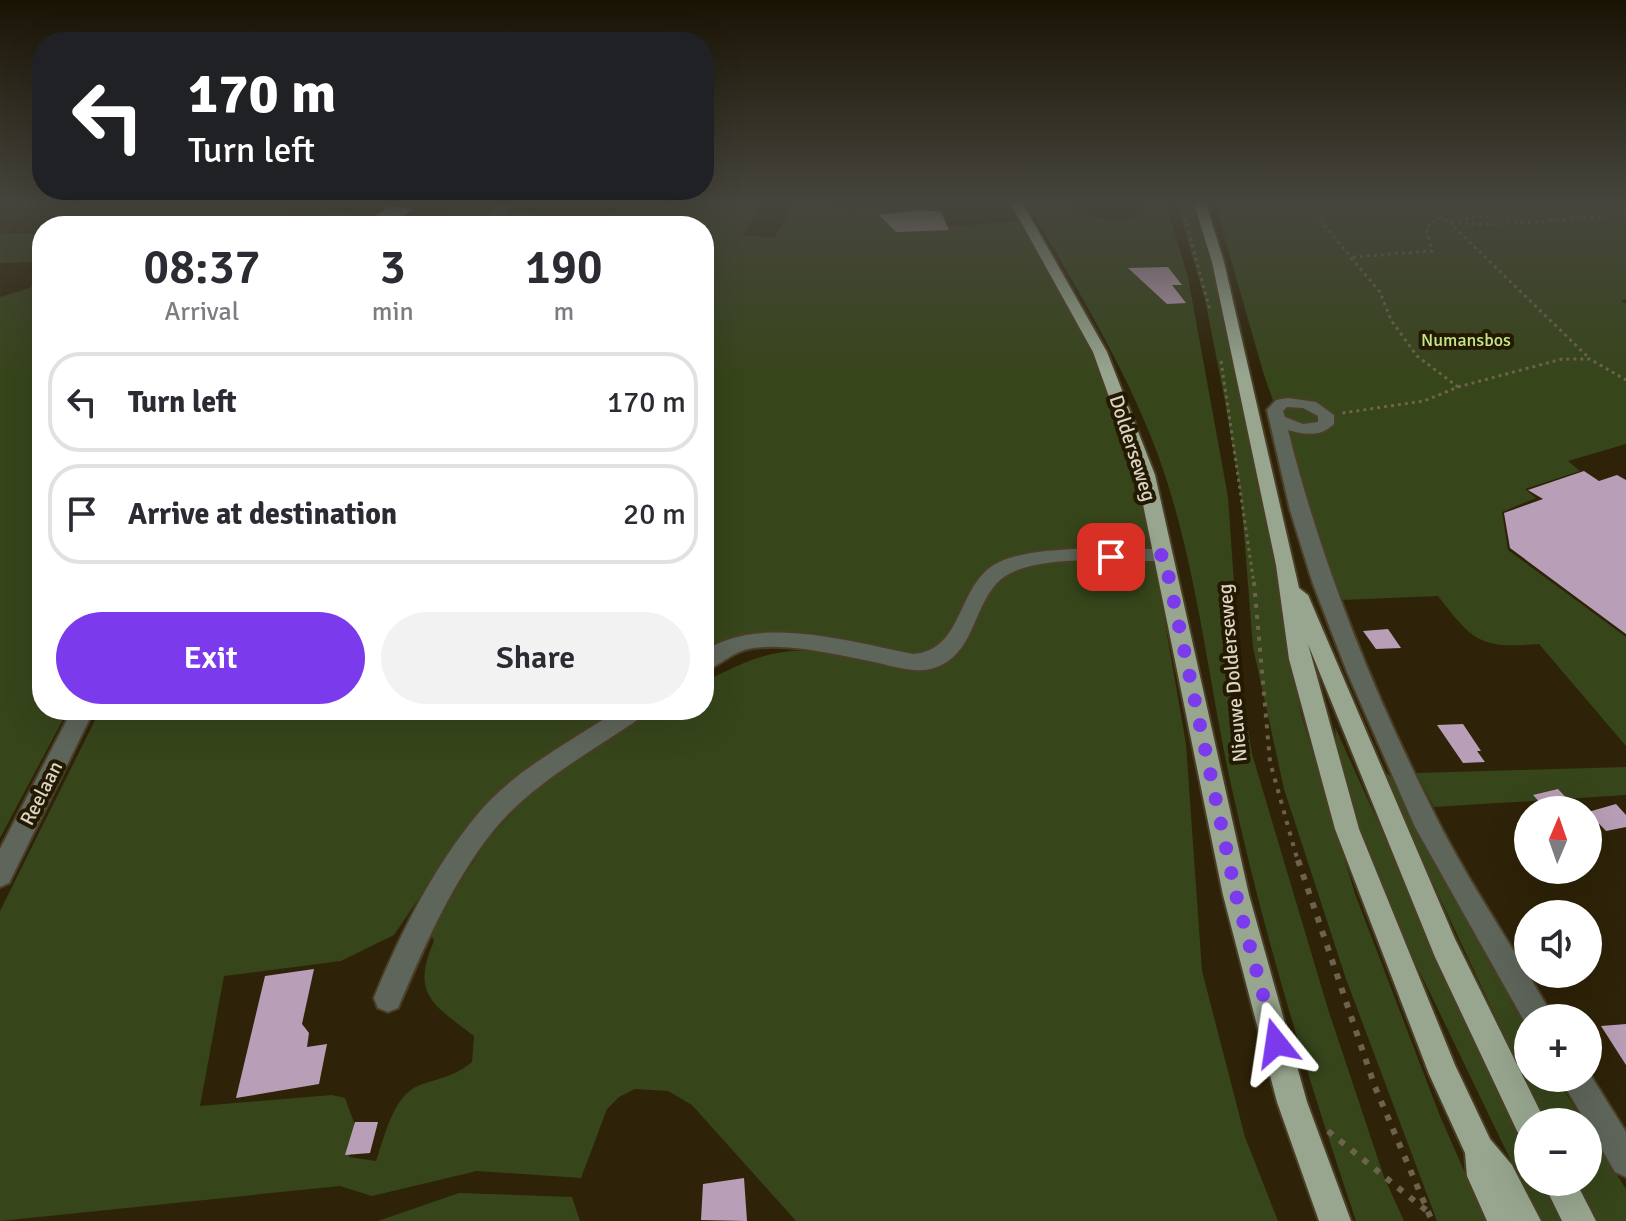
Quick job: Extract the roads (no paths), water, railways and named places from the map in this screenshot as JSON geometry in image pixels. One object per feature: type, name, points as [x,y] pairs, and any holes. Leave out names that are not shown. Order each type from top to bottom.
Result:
[{"type":"main road","name":"Dolderseweg","points":[[1049,261],[1100,352],[1146,475],[1236,895],[1292,1102],[1335,1221]]},
{"type":"main road","points":[[1218,261],[1286,565],[1300,659],[1347,829],[1391,949],[1479,1150],[1483,1176],[1504,1221]]},
{"type":"main road","points":[[1286,565],[1445,948],[1522,1108]]},
{"type":"main road","points":[[1479,1150],[1501,1176],[1525,1221]]},
{"type":"main road","points":[[1567,1196],[1580,1221]]},
{"type":"street","points":[[1280,421],[1297,428],[1319,429],[1328,421],[1326,415],[1306,403],[1282,403],[1275,410],[1299,510],[1323,584],[1358,672],[1424,819],[1530,1004]]},
{"type":"street","points":[[714,655],[725,647],[754,640],[819,644],[913,662],[930,661],[951,649],[990,578],[999,570],[1033,559],[1164,555]]},
{"type":"street","name":"Reelaan","points":[[0,875],[78,720]]},
{"type":"street","points":[[388,998],[423,918],[485,823],[530,781],[620,720]]},
{"type":"street","points":[[1584,1092],[1626,1161]]},
{"type":"park label","name":"Numansbos","points":[[1466,340]]}]
